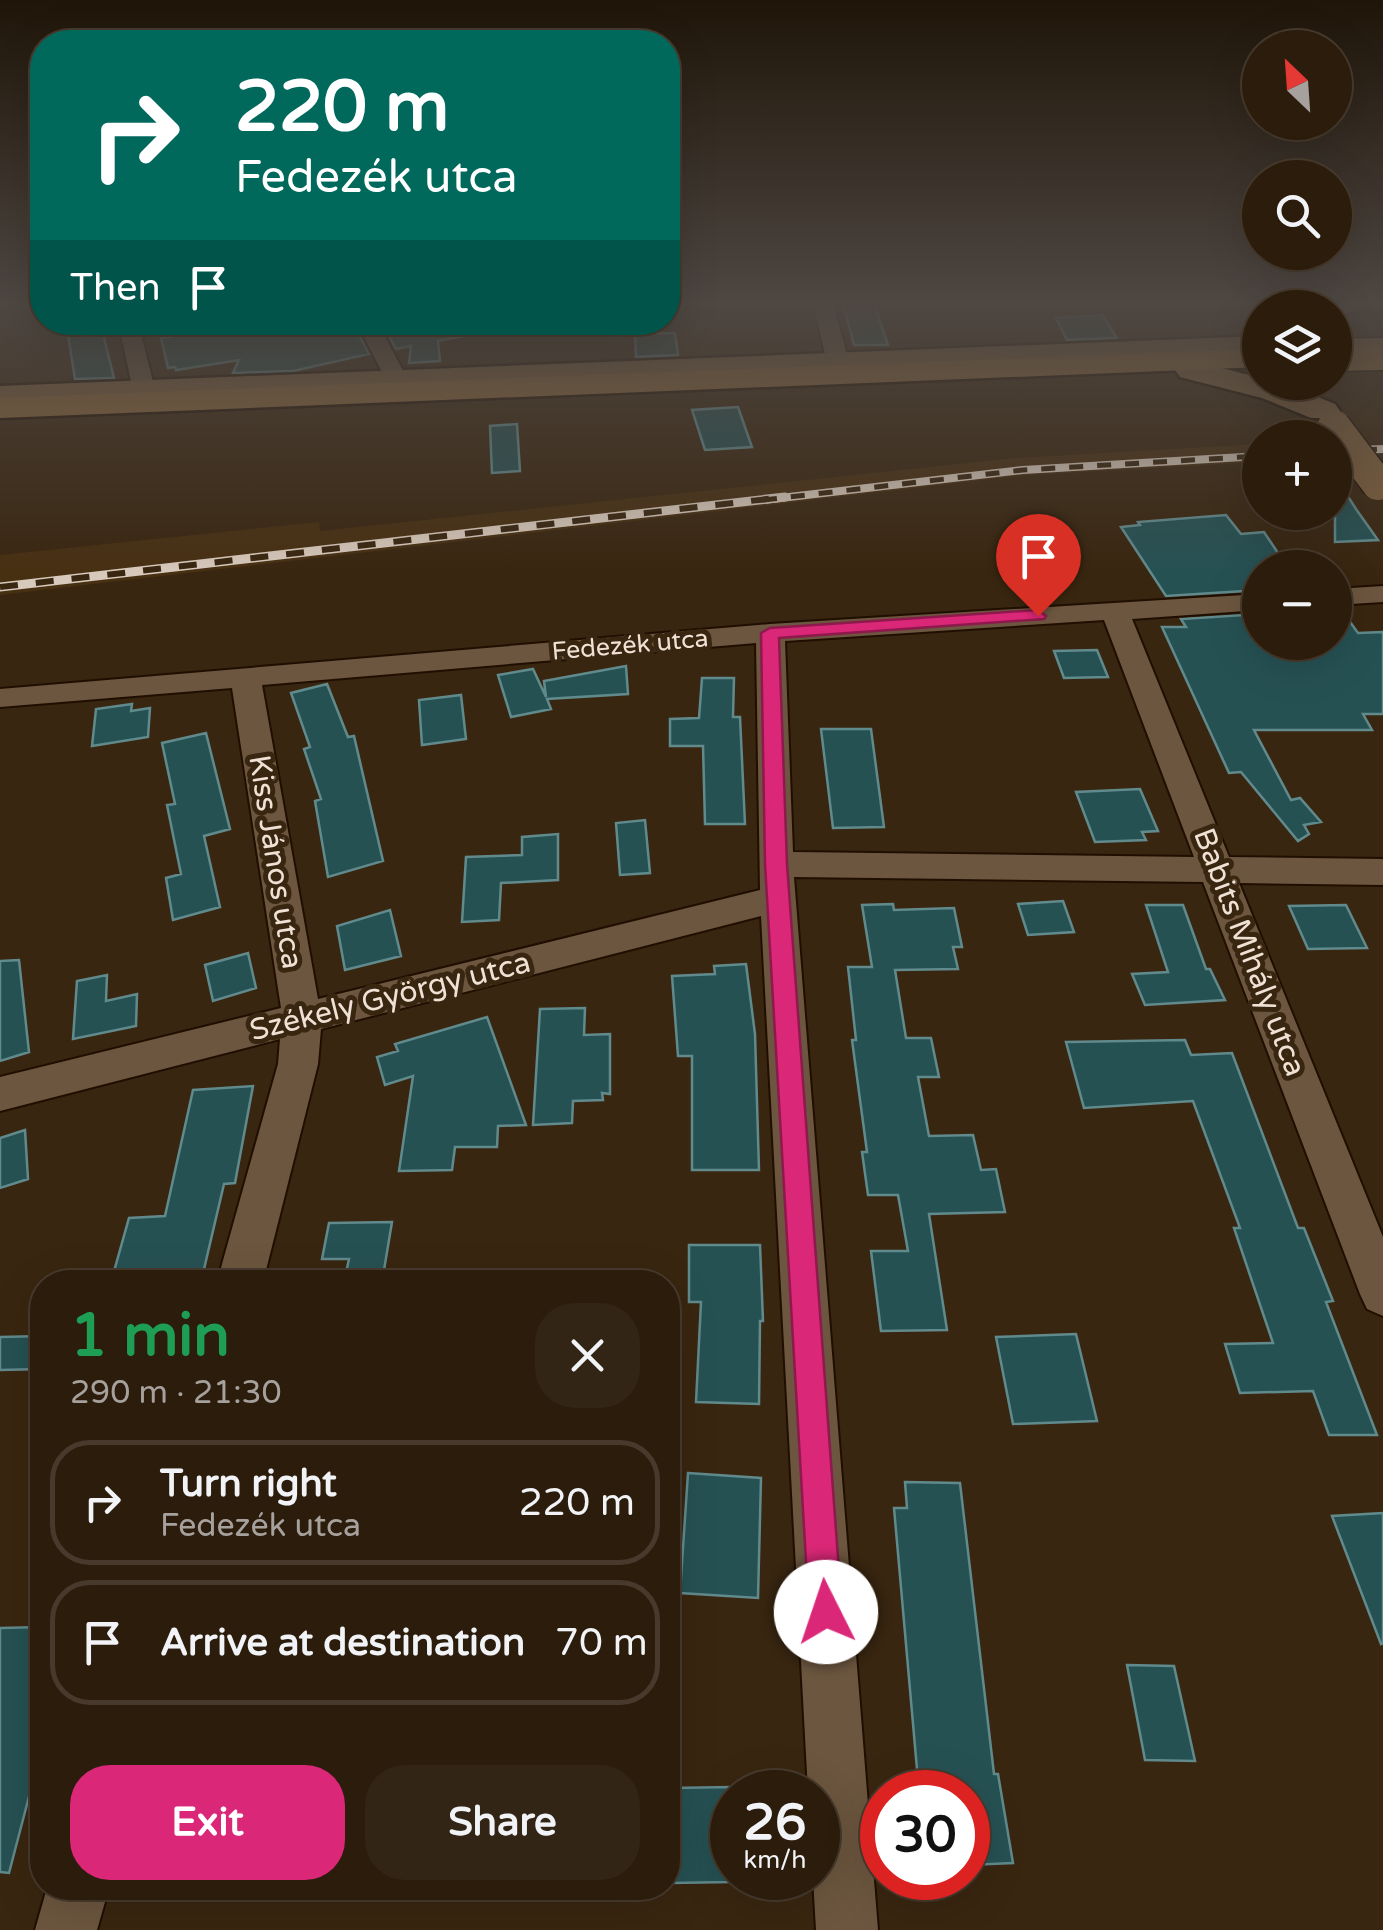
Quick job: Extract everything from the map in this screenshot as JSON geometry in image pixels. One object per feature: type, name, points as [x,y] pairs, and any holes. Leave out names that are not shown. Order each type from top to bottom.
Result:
[{"type":"main road","points":[[0,408],[393,393]]},
{"type":"street","points":[[0,396],[70,393]]},
{"type":"street","points":[[0,419],[551,393]]},
{"type":"street","points":[[1281,393],[1324,406],[1380,488]]},
{"type":"street","points":[[1352,596],[1383,594]]},
{"type":"street","name":"Fedezék utca","points":[[0,698],[770,633],[1242,603]]},
{"type":"street","name":"Babits Mihály utca","points":[[1114,610],[1383,1294]]},
{"type":"street","points":[[770,633],[778,881],[847,1930]]},
{"type":"street","name":"Kiss János utca","points":[[243,1270],[298,1064],[302,1018],[244,675]]},
{"type":"street","name":"Székely György utca","points":[[0,1094],[302,1018],[778,881],[1219,871],[1383,872]]},
{"type":"street","points":[[66,1930],[75,1900]]},
{"type":"shaded area","points":[[1242,445],[1242,463],[1027,475],[0,595],[0,555],[319,522],[320,531],[1016,458]]},
{"type":"building","points":[[738,407],[752,447],[705,450],[692,410]]},
{"type":"building","points":[[517,424],[520,471],[492,473],[490,426]]},
{"type":"building","points":[[1352,503],[1378,540],[1335,542],[1335,530],[1352,530]]},
{"type":"building","points":[[1226,515],[1241,534],[1264,532],[1276,550],[1242,550],[1242,591],[1166,596],[1121,527],[1140,525],[1138,522]]},
{"type":"building","points":[[1242,615],[1242,660],[1352,660],[1352,625],[1358,633],[1383,632],[1383,714],[1363,714],[1372,730],[1254,730],[1291,800],[1300,798],[1321,822],[1304,825],[1309,834],[1298,841],[1241,772],[1229,773],[1162,627],[1186,627],[1181,619]]},
{"type":"building","points":[[1097,650],[1108,677],[1064,678],[1054,651]]},
{"type":"building","points":[[626,666],[628,694],[547,699],[551,709],[511,717],[498,675],[533,669],[546,697],[544,681]]},
{"type":"building","points":[[702,678],[734,678],[733,717],[740,717],[745,824],[705,824],[703,746],[670,746],[670,719],[699,718]]},
{"type":"building","points":[[327,684],[348,737],[354,736],[383,861],[328,877],[315,801],[321,799],[304,749],[310,747],[291,693]]},
{"type":"building","points":[[461,695],[466,739],[422,745],[419,700]]},
{"type":"building","points":[[132,704],[131,711],[150,708],[148,737],[92,746],[96,709]]},
{"type":"building","points":[[821,729],[871,729],[884,827],[833,828]]},
{"type":"building","points":[[206,733],[230,829],[204,836],[220,907],[173,920],[166,878],[181,874],[167,805],[175,804],[162,743]]},
{"type":"building","points":[[1140,789],[1158,831],[1142,832],[1146,840],[1095,842],[1076,792]]},
{"type":"building","points":[[645,820],[650,873],[620,875],[616,823]]},
{"type":"building","points":[[558,834],[558,880],[501,883],[499,920],[462,922],[466,857],[522,855],[522,837]]},
{"type":"building","points":[[1063,901],[1074,932],[1028,935],[1018,904]]},
{"type":"building","points":[[893,904],[894,910],[954,908],[962,947],[953,947],[958,969],[895,970],[906,1038],[931,1038],[939,1077],[918,1077],[929,1136],[973,1135],[981,1170],[996,1169],[1005,1212],[929,1214],[947,1330],[881,1331],[871,1251],[908,1251],[898,1195],[868,1195],[848,967],[872,967],[862,905]]},
{"type":"building","points":[[1146,905],[1183,905],[1206,969],[1210,969],[1225,1000],[1145,1005],[1132,974],[1168,972]]},
{"type":"building","points":[[1346,905],[1367,948],[1308,949],[1289,906]]},
{"type":"building","points":[[390,910],[401,956],[345,970],[337,926]]},
{"type":"building","points":[[248,953],[256,988],[213,1001],[205,965]]},
{"type":"building","points":[[19,960],[29,1052],[0,1061],[0,961]]},
{"type":"building","points":[[746,964],[755,1034],[759,1170],[692,1170],[692,1056],[678,1056],[672,976],[715,974],[714,966]]},
{"type":"building","points":[[107,975],[106,1001],[137,994],[136,1026],[73,1039],[77,981]]},
{"type":"building","points":[[585,1008],[584,1035],[610,1034],[610,1094],[602,1093],[603,1100],[573,1101],[572,1123],[533,1125],[540,1009]]},
{"type":"building","points":[[487,1017],[526,1125],[498,1126],[497,1147],[455,1147],[452,1170],[399,1171],[413,1076],[385,1085],[377,1057],[398,1051],[395,1044]]},
{"type":"building","points":[[1185,1040],[1191,1055],[1232,1053],[1298,1228],[1304,1228],[1333,1301],[1326,1302],[1377,1435],[1329,1435],[1313,1391],[1240,1393],[1225,1344],[1273,1343],[1234,1228],[1240,1228],[1193,1101],[1084,1108],[1066,1042]]},
{"type":"building","points":[[253,1086],[235,1183],[224,1184],[204,1270],[114,1270],[129,1218],[165,1216],[193,1090]]},
{"type":"building","points":[[25,1130],[28,1179],[0,1188],[0,1138]]},
{"type":"building","points":[[392,1222],[384,1270],[347,1270],[349,1259],[322,1259],[329,1223]]},
{"type":"building","points":[[689,1245],[760,1245],[763,1321],[759,1404],[696,1402],[701,1302],[689,1302]]},
{"type":"building","points":[[1076,1334],[1097,1421],[1013,1424],[996,1337]]},
{"type":"building","points":[[30,1336],[30,1369],[0,1370],[0,1337]]},
{"type":"building","points":[[688,1473],[761,1478],[758,1598],[680,1593]]},
{"type":"building","points":[[905,1482],[960,1483],[994,1774],[998,1774],[1013,1863],[990,1864],[990,1770],[917,1770],[894,1508],[907,1508]]},
{"type":"building","points":[[1383,1513],[1383,1643],[1381,1644],[1332,1516]]},
{"type":"building","points":[[30,1627],[30,1793],[9,1873],[0,1872],[0,1628]]},
{"type":"building","points":[[1127,1665],[1174,1666],[1195,1761],[1145,1760]]},
{"type":"building","points":[[710,1787],[710,1882],[680,1883],[680,1788]]},
{"type":"railway","points":[[1352,450],[1383,449]]},
{"type":"railway","points":[[763,500],[1023,470],[1242,457]]},
{"type":"railway","points":[[0,587],[785,497]]},
{"type":"route","points":[[826,1612],[776,864],[770,633],[1038,616]]}]
